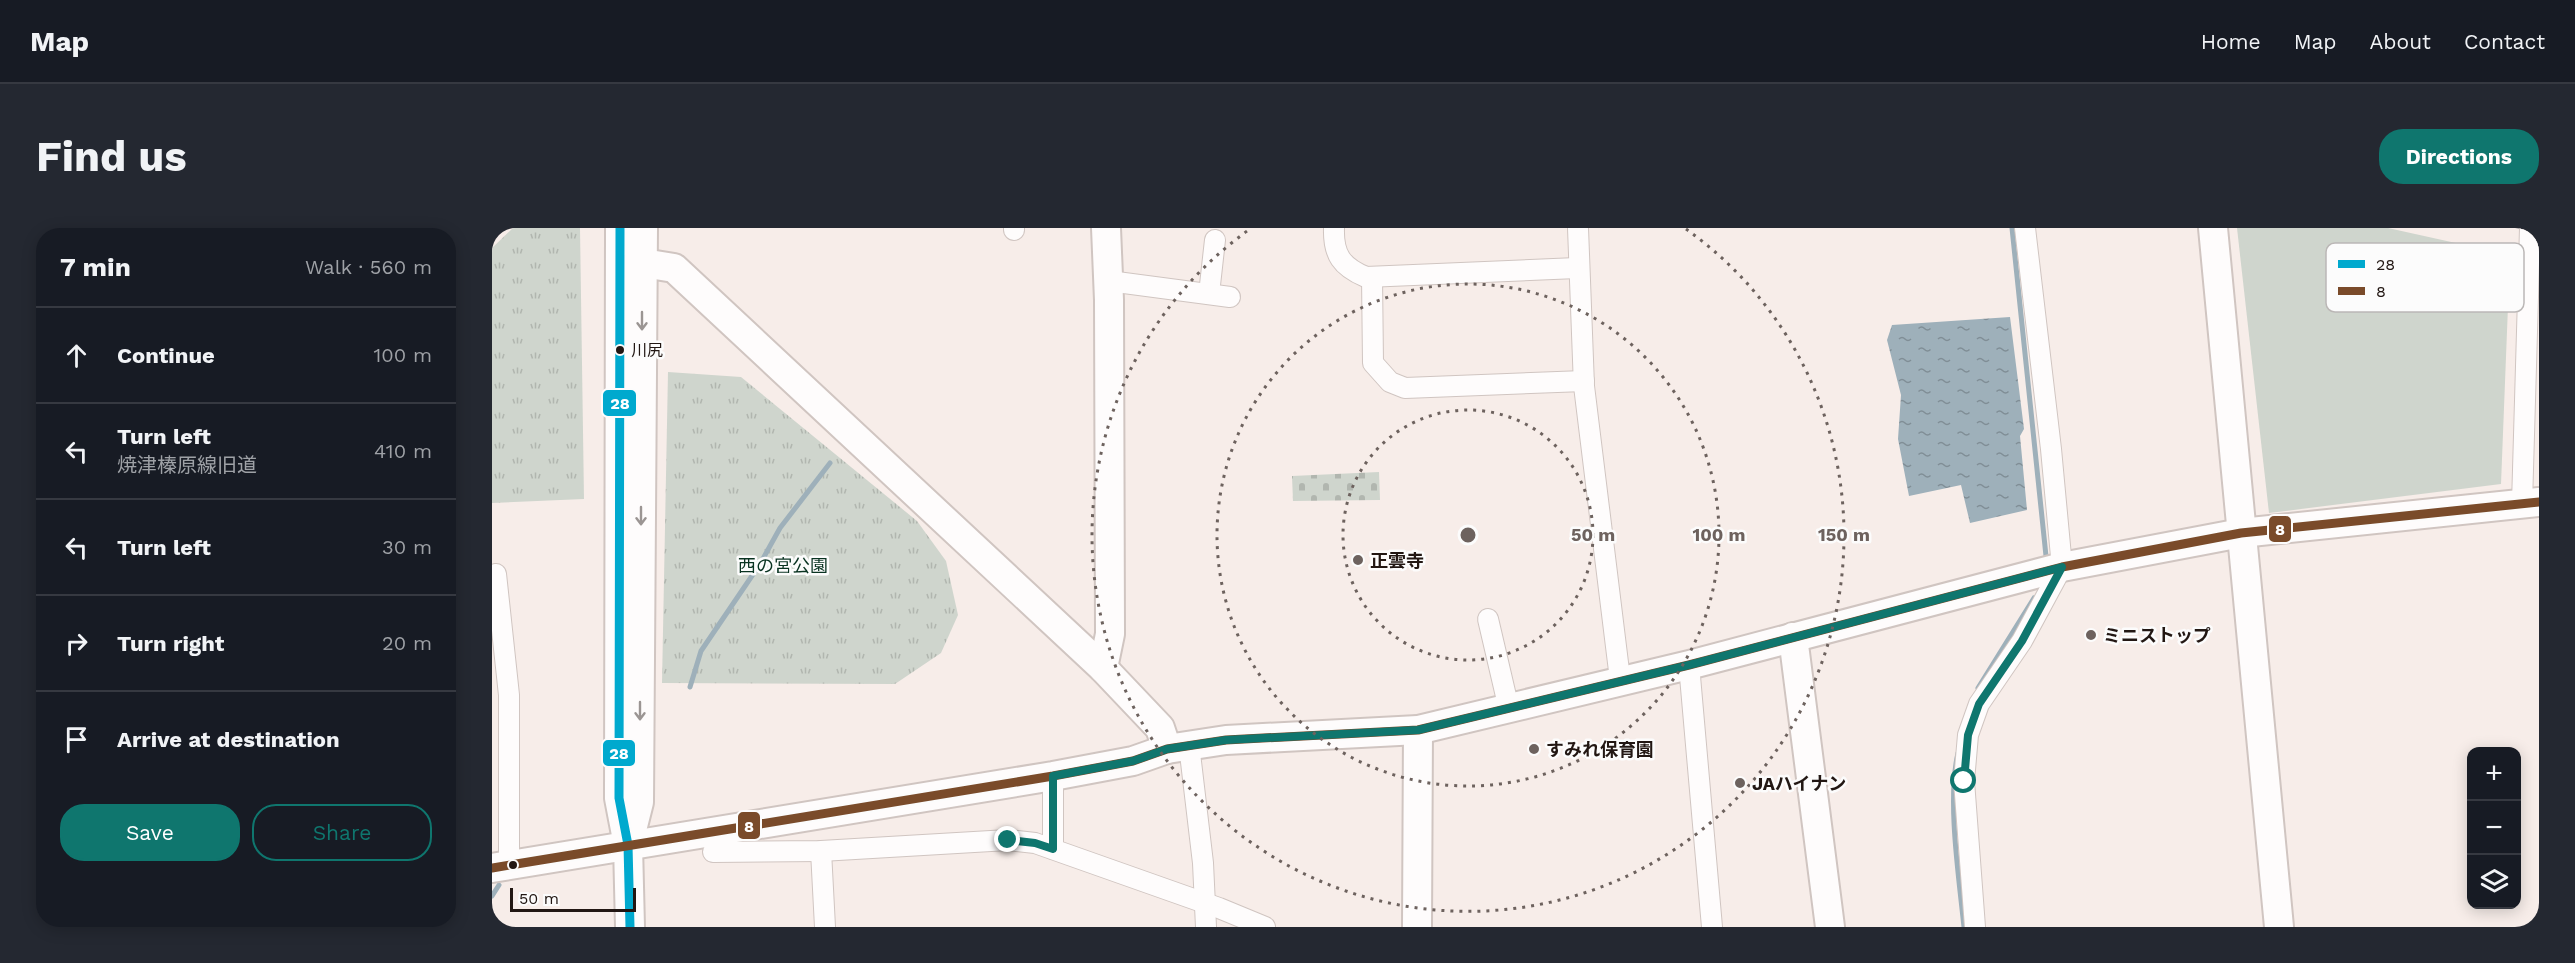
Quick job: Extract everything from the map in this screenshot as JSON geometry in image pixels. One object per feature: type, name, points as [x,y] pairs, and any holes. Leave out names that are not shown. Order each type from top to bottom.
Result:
[{"type":"street","points":[[620,228],[619,798],[628,845],[630,927]]},
{"type":"street","points":[[628,845],[639,802],[643,228]]},
{"type":"street","points":[[1103,668],[1110,634],[1109,281],[1106,228]]},
{"type":"street","points":[[1334,228],[1333,244],[1348,269],[1372,277],[1577,268]]},
{"type":"street","points":[[1578,228],[1577,268],[1584,381],[1620,679]]},
{"type":"street","points":[[1975,927],[1964,781],[1968,735],[1979,704],[2022,641],[2062,567],[2051,449],[2025,228]]},
{"type":"street","points":[[2213,228],[2279,927]]},
{"type":"street","points":[[496,574],[500,696],[500,866],[1053,776],[1133,761],[1178,747],[1226,740],[1418,730],[1509,709],[1620,679],[1689,665],[2062,567],[2241,533],[2530,503],[2530,228]]},
{"type":"street","points":[[1209,294],[1215,240]]},
{"type":"street","points":[[643,263],[674,268],[1103,668],[1193,763],[1206,927]]},
{"type":"street","points":[[1372,277],[1373,363],[1390,381],[1405,388],[1584,381]]},
{"type":"street","points":[[1109,281],[1230,297]]},
{"type":"street","points":[[1488,619],[1509,709]]},
{"type":"street","points":[[1793,637],[1830,927]]},
{"type":"street","points":[[1689,665],[1712,927]]},
{"type":"street","points":[[1417,927],[1418,730]]},
{"type":"street","points":[[1053,776],[1053,849]]},
{"type":"street","points":[[713,852],[821,851],[1008,840],[1035,843],[1205,903],[1264,927]]},
{"type":"street","points":[[821,851],[825,927]]},
{"type":"green space","points":[[513,228],[580,228],[584,499],[492,503],[492,248]]},
{"type":"green space","points":[[2237,228],[2388,228],[2456,243],[2326,243],[2326,312],[2508,312],[2501,484],[2269,513]]},
{"type":"green space","name":"西の宮公園","points":[[668,372],[741,377],[917,521],[946,561],[958,615],[941,653],[895,684],[662,683]]},
{"type":"green space","points":[[1379,472],[1380,500],[1293,501],[1292,476]]},
{"type":"water","points":[[2010,317],[2024,429],[2020,436],[2027,510],[1970,523],[1961,485],[1909,496],[1898,439],[1901,395],[1887,340],[1892,325]]},
{"type":"waterway","points":[[2012,228],[2046,556]]},
{"type":"waterway","points":[[690,687],[701,651],[760,564],[780,528],[830,463]]},
{"type":"waterway","points":[[1978,688],[2034,598]]},
{"type":"waterway","points":[[1958,753],[1954,816],[1964,927]]},
{"type":"waterway","points":[[492,896],[499,885]]},
{"type":"transit line","name":"28","points":[[620,228],[619,798],[628,845],[630,927]]},
{"type":"transit line","name":"8","points":[[492,868],[1053,776],[1133,761],[1167,749],[1226,740],[1418,730],[1689,665],[2062,567],[2241,533],[2539,502]]},
{"type":"place","name":"川尻","points":[[620,350]]},
{"type":"place","name":"正雲寺","points":[[1358,560]]},
{"type":"place","name":"ミニストップ","points":[[2091,635]]},
{"type":"place","name":"すみれ保育園","points":[[1534,749]]},
{"type":"place","name":"JAハイナン","points":[[1740,783]]},
{"type":"route","points":[[1008,840],[1035,843],[1053,849],[1053,776],[1133,761],[1167,749],[1226,740],[1418,730],[1509,709],[1620,679],[1689,665],[2062,567],[2022,641],[1979,704],[1968,735],[1964,781]]}]
